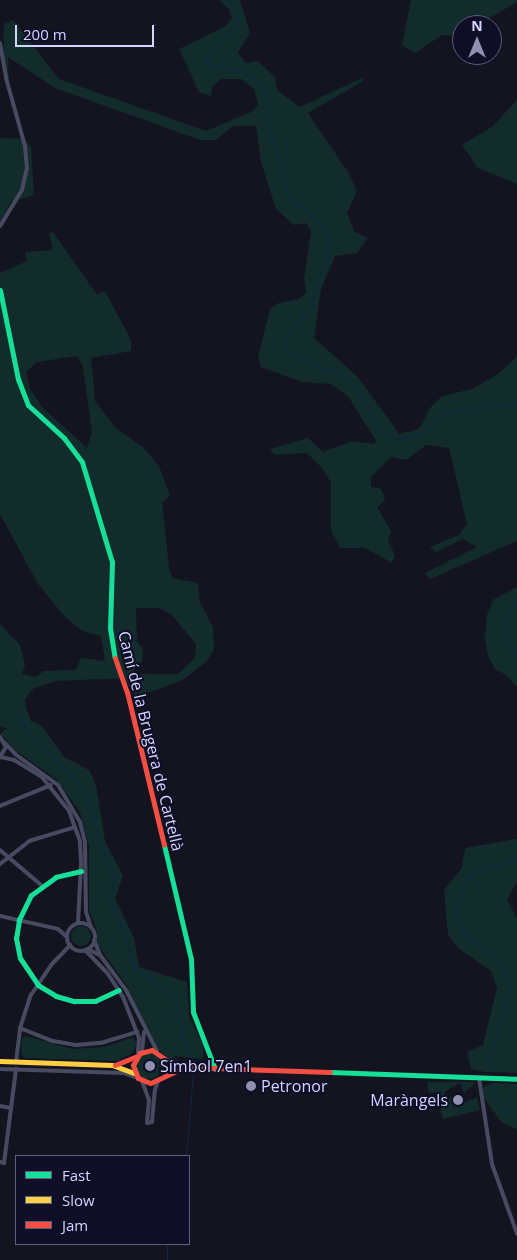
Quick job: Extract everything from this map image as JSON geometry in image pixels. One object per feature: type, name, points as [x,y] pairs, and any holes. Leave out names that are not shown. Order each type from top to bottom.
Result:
[{"type":"street","points":[[0,43],[6,78],[25,146],[27,168],[22,190],[0,226]]},
{"type":"street","name":"Camí de la Brugera de Cartellà","points":[[0,290],[18,379],[28,405],[64,438],[82,462],[108,546],[112,562],[110,628],[115,658],[127,692],[192,959],[192,1012],[215,1069]]},
{"type":"street","points":[[0,738],[15,754],[58,784],[80,822],[87,864],[86,912],[94,940],[100,955],[126,990],[143,1029],[165,1060],[185,1068],[517,1079]]},
{"type":"street","points":[[1,757],[6,747],[4,742]]},
{"type":"street","points":[[1,757],[15,754]]},
{"type":"street","points":[[1,757],[27,767],[50,785],[69,812],[75,827],[81,871],[80,923]]},
{"type":"street","points":[[0,806],[50,785]]},
{"type":"street","points":[[0,864],[8,856],[42,835],[75,827]]},
{"type":"street","points":[[0,850],[41,885]]},
{"type":"street","points":[[81,871],[56,877],[41,885],[31,895],[19,920],[16,938],[20,958],[38,985],[56,996],[74,1001],[95,1001],[119,990]]},
{"type":"street","points":[[58,930],[80,923],[86,912]]},
{"type":"street","points":[[0,916],[58,930],[67,936],[70,945],[77,950],[86,949],[100,955]]},
{"type":"street","points":[[80,923],[91,927]]},
{"type":"street","points":[[67,936],[72,927]]},
{"type":"street","points":[[86,949],[94,940]]},
{"type":"street","points":[[16,1062],[20,1028],[38,985],[70,945]]},
{"type":"street","points":[[86,949],[119,990],[138,1032],[138,1078],[149,1100],[147,1123],[152,1122],[158,1081],[164,1076],[185,1068]]},
{"type":"street","points":[[20,1028],[53,1041],[76,1045],[101,1043],[138,1032]]},
{"type":"street","points":[[139,1054],[143,1029]]},
{"type":"street","points":[[0,1061],[112,1065],[139,1054],[157,1051]]},
{"type":"street","points":[[164,1076],[165,1060]]},
{"type":"street","points":[[112,1065],[138,1078]]},
{"type":"street","points":[[0,1069],[124,1073],[138,1078],[158,1081]]},
{"type":"street","points":[[2,1162],[16,1069]]},
{"type":"street","points":[[482,1078],[492,1164],[517,1234]]},
{"type":"street","points":[[0,1106],[11,1108]]},
{"type":"green space","points":[[219,0],[240,0],[250,33],[238,53],[246,63],[258,61],[275,77],[277,90],[300,107],[364,77],[363,81],[308,113],[348,172],[357,191],[347,213],[355,232],[368,238],[357,253],[335,256],[321,289],[314,338],[357,376],[399,434],[419,429],[430,408],[442,396],[472,389],[498,374],[517,356],[517,541],[430,579],[425,573],[477,547],[463,539],[436,552],[430,547],[459,535],[467,524],[449,448],[426,445],[406,460],[391,457],[371,477],[371,487],[380,488],[384,495],[385,501],[377,507],[391,531],[388,541],[395,555],[392,563],[365,548],[340,548],[331,531],[331,482],[321,467],[307,453],[275,455],[270,449],[308,438],[323,452],[352,441],[374,444],[376,441],[348,396],[330,384],[302,382],[261,367],[258,357],[270,309],[279,303],[299,299],[306,293],[304,279],[311,232],[306,223],[294,225],[276,209],[261,162],[256,126],[233,126],[216,140],[200,140],[55,88],[8,57],[9,83],[3,68],[4,24],[13,20],[59,79],[206,131],[251,112],[258,105],[254,89],[241,79],[221,79],[212,87],[211,96],[199,92],[179,49],[226,26],[232,18],[229,9]]},
{"type":"green space","points":[[411,0],[517,0],[517,2],[494,15],[452,15],[452,36],[442,35],[415,53],[402,45]]},
{"type":"green space","points":[[517,100],[517,184],[478,168],[462,145],[493,126]]},
{"type":"green space","points":[[0,138],[24,139],[31,147],[34,195],[11,202],[0,222]]},
{"type":"green space","points":[[53,232],[97,295],[105,291],[131,340],[131,351],[91,358],[95,401],[115,427],[145,449],[159,466],[170,496],[162,502],[169,567],[172,578],[198,583],[200,603],[213,627],[214,650],[206,662],[181,681],[135,697],[125,678],[56,681],[34,688],[25,699],[31,721],[42,726],[64,757],[89,770],[96,785],[105,841],[123,876],[115,898],[134,938],[139,967],[187,982],[189,1017],[203,1045],[203,1059],[174,1056],[181,1065],[169,1060],[155,1046],[127,986],[97,944],[97,931],[89,910],[89,846],[80,812],[56,779],[15,750],[0,734],[7,728],[0,727],[0,624],[20,645],[25,665],[22,674],[35,677],[44,671],[75,670],[81,658],[105,661],[101,636],[83,631],[66,618],[38,584],[0,514],[0,273],[27,261],[25,252],[53,250],[49,234]],"holes":[[[77,356],[83,367],[92,432],[87,448],[42,407],[30,389],[26,372],[37,362]],[[136,608],[159,608],[171,614],[196,644],[195,658],[178,674],[134,674],[135,664],[142,662],[143,648],[137,642]]]},
{"type":"green space","points":[[517,587],[517,687],[505,674],[495,669],[488,656],[485,637],[487,615],[493,600]]},
{"type":"green space","points":[[517,839],[517,882],[507,899],[517,919],[517,1073],[485,1072],[471,1069],[467,1052],[483,1045],[497,988],[491,971],[458,948],[448,934],[444,890],[462,868],[465,848]]},
{"type":"green space","points":[[77,926],[85,926],[91,932],[91,940],[85,946],[77,946],[71,940],[71,932]]},
{"type":"green space","points":[[26,1036],[72,1049],[104,1047],[133,1037],[137,1045],[131,1054],[117,1061],[24,1058],[21,1053],[22,1038]]},
{"type":"green space","points":[[149,1053],[158,1057],[162,1066],[158,1075],[149,1079],[140,1075],[136,1066],[140,1057]]},
{"type":"green space","points":[[427,1082],[474,1082],[480,1110],[443,1119],[437,1092],[429,1093]],"holes":[[[460,1083],[464,1093],[474,1084],[477,1097],[466,1102],[462,1094],[446,1098],[444,1092]]]},
{"type":"green space","points":[[497,1083],[517,1084],[517,1129],[502,1123],[480,1092],[486,1085]]},
{"type":"waterway","points":[[227,0],[237,12],[236,30],[209,54],[206,63],[234,68],[258,80],[268,99],[267,125],[290,198],[323,226],[328,250],[310,309],[285,336],[284,348],[304,361],[343,376],[359,393],[377,428],[391,440],[421,434],[434,419],[454,410],[517,404]]},
{"type":"waterway","points":[[517,600],[503,622],[505,638],[517,659]]},
{"type":"waterway","points":[[17,709],[25,727],[78,781],[89,801],[100,844],[114,875],[110,902],[126,938],[132,965],[167,990],[178,1006],[181,1030],[193,1059]]},
{"type":"waterway","points":[[491,1071],[490,1057],[509,987],[506,969],[461,930],[457,909],[460,892],[468,879],[483,868],[517,861]]},
{"type":"waterway","points":[[186,1155],[193,1073]]},
{"type":"waterway","points":[[492,1082],[492,1091],[504,1108],[517,1113]]},
{"type":"waterway","points":[[167,1245],[167,1260]]},
{"type":"traffic: fast","points":[[0,290],[18,379],[28,405],[64,438],[82,462],[112,562],[110,628],[115,658]]},
{"type":"traffic: fast","points":[[164,845],[191,959],[193,1012],[215,1069]]},
{"type":"traffic: fast","points":[[81,871],[56,877],[31,895],[19,920],[16,938],[20,958],[38,985],[56,996],[74,1001],[95,1001],[119,990]]},
{"type":"traffic: fast","points":[[330,1072],[517,1079]]},
{"type":"traffic: slow","points":[[0,1061],[112,1065],[134,1073]]},
{"type":"traffic: jam","points":[[115,658],[127,692],[164,845]]},
{"type":"traffic: jam","points":[[185,1067],[150,1083],[138,1078],[133,1065],[140,1053],[152,1050],[169,1062],[185,1067],[330,1072]]},
{"type":"traffic: jam","points":[[115,1065],[135,1057]]},
{"type":"place","name":"Símbol 7en1","points":[[150,1066]]},
{"type":"place","name":"Petronor","points":[[251,1086]]},
{"type":"place","name":"Maràngels","points":[[458,1100]]}]
